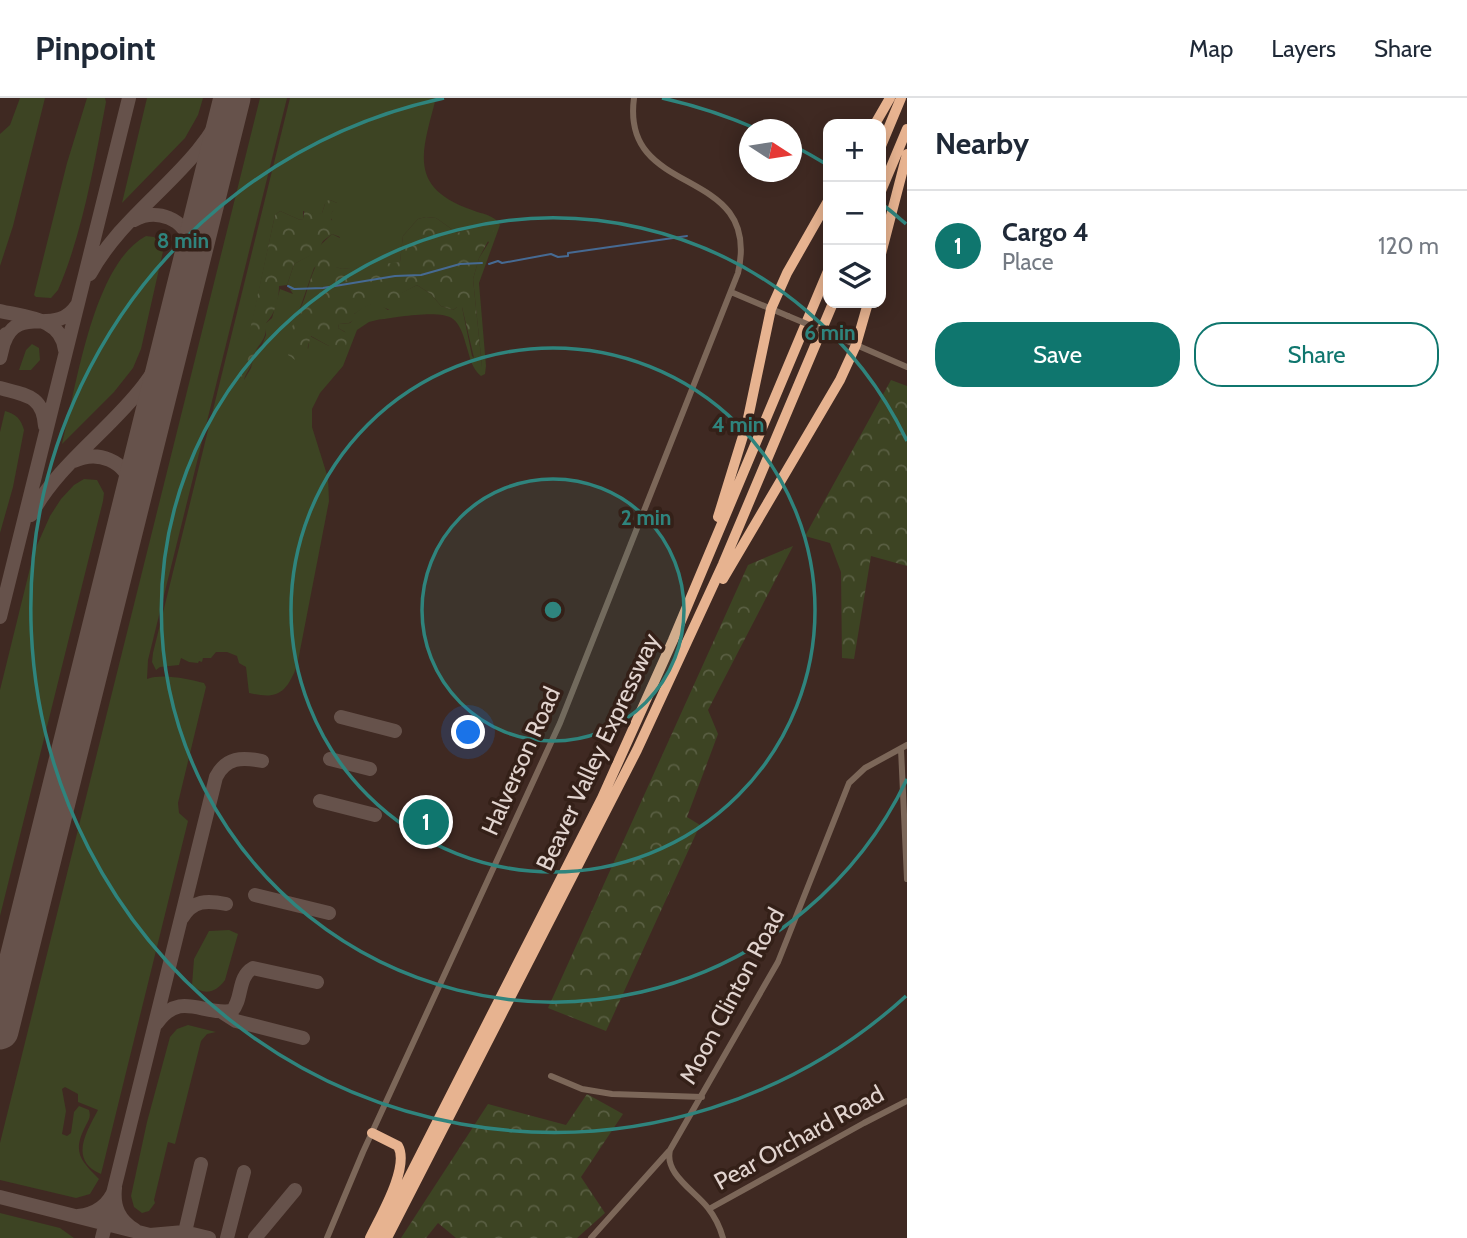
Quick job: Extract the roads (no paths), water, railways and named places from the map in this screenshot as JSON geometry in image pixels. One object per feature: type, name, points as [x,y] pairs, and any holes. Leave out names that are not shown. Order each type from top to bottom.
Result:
[{"type":"highway","points":[[878,119],[890,98]]},
{"type":"highway","points":[[886,134],[901,98]]},
{"type":"highway","points":[[885,182],[907,129]]},
{"type":"highway","points":[[883,245],[907,154]]},
{"type":"highway","points":[[660,668],[733,474],[760,370],[771,309],[823,210]]},
{"type":"highway","name":"Beaver Valley Expressway","points":[[378,1238],[571,863],[660,668],[823,283]]},
{"type":"highway","name":"Beaver Valley Expressway","points":[[387,1238],[594,837],[682,656],[831,308]]},
{"type":"highway","points":[[682,656],[737,553],[820,416],[856,345],[867,308]]},
{"type":"highway","points":[[370,1238],[395,1182],[401,1155],[398,1146],[372,1133]]},
{"type":"street","name":"Halverson Road","points":[[327,1238],[372,1133],[560,723],[731,292],[741,255],[740,233],[733,217],[717,198],[667,171],[644,151],[633,125],[634,98]]},
{"type":"street","points":[[731,292],[907,367]]},
{"type":"street","points":[[904,747],[907,879]]},
{"type":"street","name":"Moon Clinton Road","points":[[591,1238],[670,1150],[702,1097],[778,962],[846,787],[865,768],[904,747]]},
{"type":"street","points":[[551,1076],[582,1089],[612,1094],[702,1097]]},
{"type":"street","name":"Pear Orchard Road","points":[[709,1209],[907,1101]]},
{"type":"street","points":[[670,1150],[671,1167],[709,1209],[723,1238]]},
{"type":"waterway","points":[[489,264],[551,254],[558,257],[568,256],[568,253],[687,236]]},
{"type":"waterway","points":[[288,286],[294,289],[323,288],[395,276],[421,275],[460,264],[482,263]]},
{"type":"place","name":"Cargo 4","points":[[426,822]]}]
